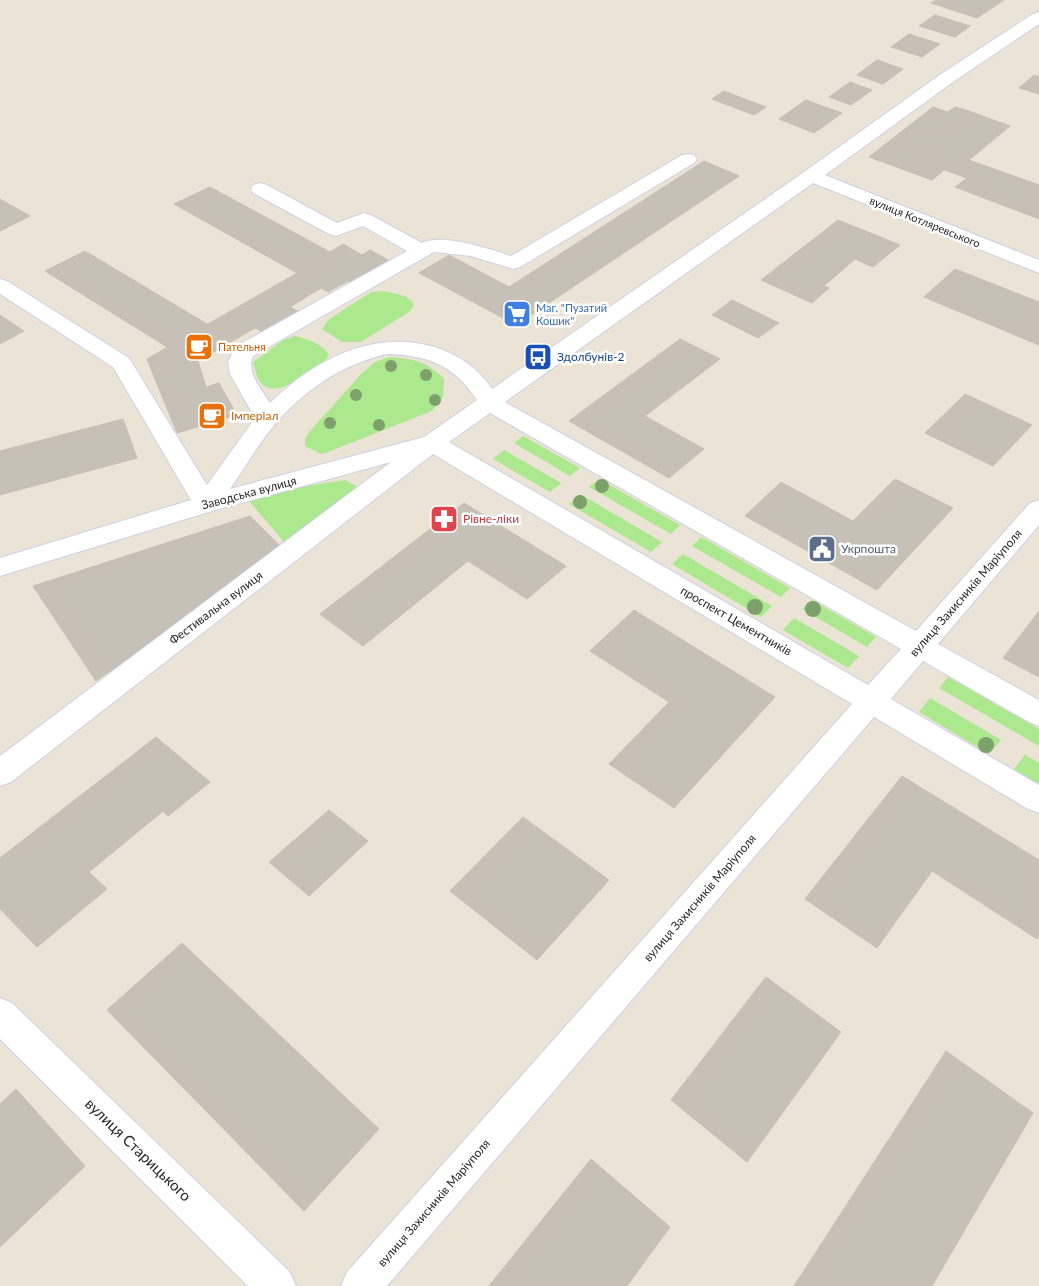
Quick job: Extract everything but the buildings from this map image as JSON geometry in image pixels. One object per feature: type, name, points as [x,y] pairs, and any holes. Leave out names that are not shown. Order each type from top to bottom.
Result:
[{"type":"street","name":"Заводська вулиця","points":[[0,567],[206,504],[432,443],[947,78],[1039,17]]},
{"type":"street","points":[[267,418],[241,374],[239,362],[243,352],[431,246],[473,250],[514,263],[688,159]]},
{"type":"street","name":"вулиця Котляревського","points":[[811,176],[1039,267]]},
{"type":"street","points":[[260,189],[336,230],[364,219],[421,251]]},
{"type":"street","points":[[0,284],[121,363],[206,504],[267,418],[319,373],[350,357],[373,350],[399,346],[424,350],[448,359],[468,374],[490,403],[1039,714]]},
{"type":"street","name":"проспект Цементників","points":[[432,443],[1039,800]]},
{"type":"street","name":"Фестивальна вулиця","points":[[0,773],[432,443]]},
{"type":"street","name":"вулиця Захисників Маріуполя","points":[[361,1286],[1039,509]]},
{"type":"street","name":"вулиця Старицького","points":[[0,1015],[276,1286]]},
{"type":"green space","points":[[384,291],[405,296],[413,302],[413,307],[409,312],[361,342],[342,342],[322,329],[328,320],[371,292]]},
{"type":"green space","points":[[295,336],[319,345],[329,355],[303,376],[285,386],[269,388],[262,384],[257,377],[253,362],[283,340]]},
{"type":"green space","points":[[389,357],[405,358],[419,362],[438,373],[444,379],[443,397],[432,411],[321,454],[305,446],[305,439],[310,431],[362,373],[375,362]]},
{"type":"green space","points":[[523,436],[580,468],[570,476],[514,443]]},
{"type":"green space","points":[[504,450],[561,483],[550,492],[493,459]]},
{"type":"green space","points":[[599,479],[680,525],[671,534],[589,487]]},
{"type":"green space","points":[[345,480],[356,486],[352,495],[285,543],[249,501],[300,487]]},
{"type":"green space","points":[[580,494],[662,542],[651,552],[569,504]]},
{"type":"green space","points":[[701,537],[790,588],[781,597],[692,546]]},
{"type":"green space","points":[[683,554],[772,606],[761,617],[672,564]]},
{"type":"green space","points":[[812,600],[876,637],[867,647],[802,609]]},
{"type":"green space","points":[[794,618],[859,656],[848,668],[783,630]]},
{"type":"green space","points":[[948,677],[1039,729],[1039,746],[939,688]]},
{"type":"green space","points":[[930,698],[1001,740],[989,754],[919,712]]},
{"type":"green space","points":[[1025,755],[1039,763],[1039,784],[1014,769]]},
{"type":"place","name":"Маг. \"Пузатий Кошик\"","points":[[517,314]]},
{"type":"place","name":"Пательня","points":[[199,347]]},
{"type":"place","name":"Здолбунів-2","points":[[538,357]]},
{"type":"place","name":"Імперіал","points":[[212,416]]},
{"type":"place","name":"Рівне-ліки","points":[[444,519]]},
{"type":"place","name":"Укрпошта","points":[[822,549]]}]
